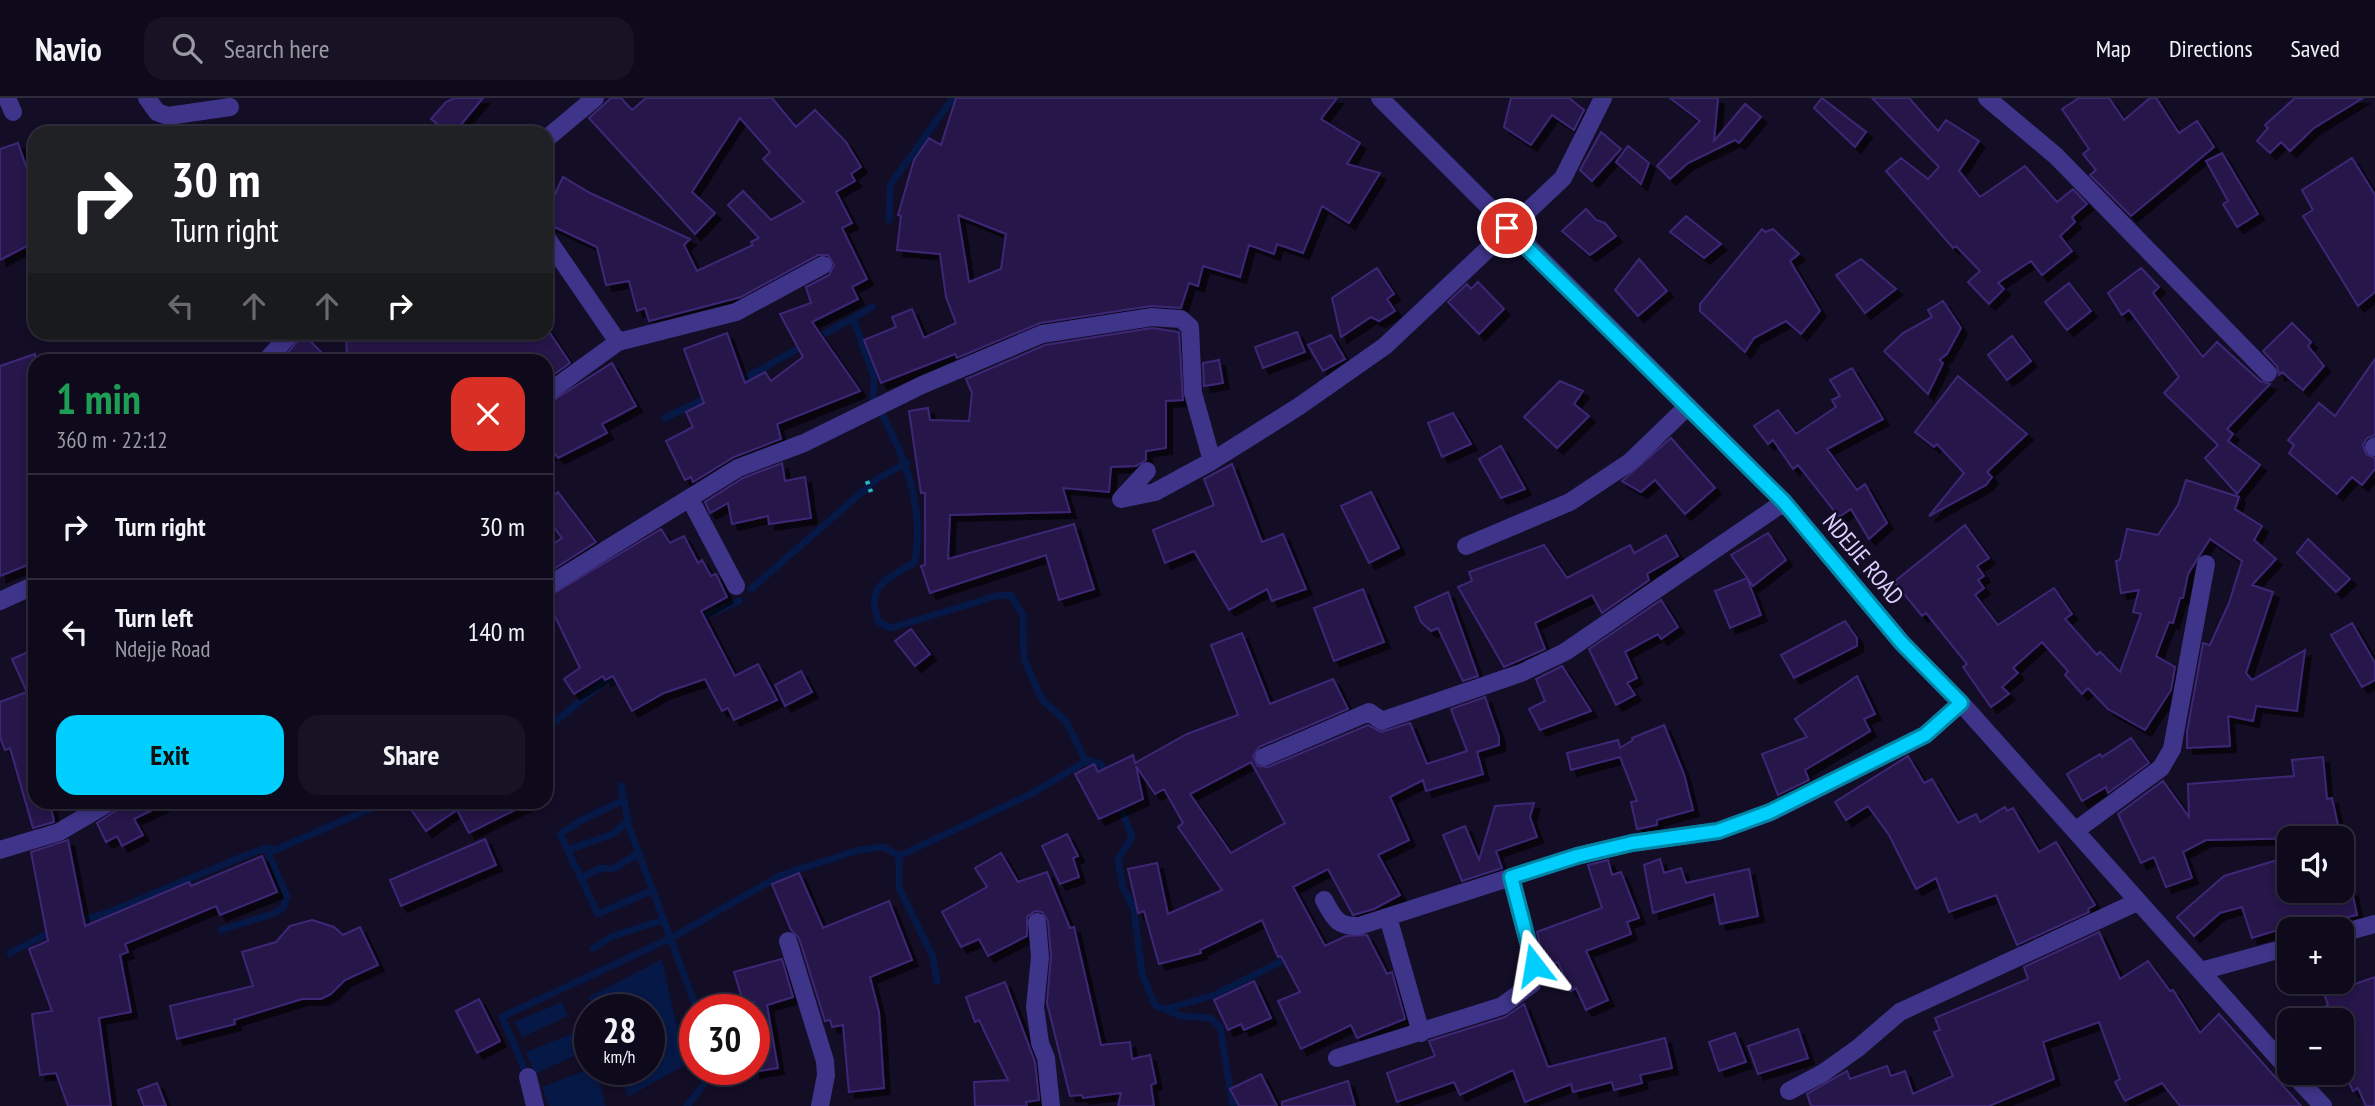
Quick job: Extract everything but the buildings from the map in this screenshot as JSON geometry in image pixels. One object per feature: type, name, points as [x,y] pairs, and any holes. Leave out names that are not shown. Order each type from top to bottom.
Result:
[{"type":"street","points":[[147,98],[157,112],[167,116],[230,107]]},
{"type":"street","points":[[553,133],[595,98]]},
{"type":"street","name":"NDEJJE ROAD","points":[[1380,98],[1507,228],[1784,502],[1902,643],[1961,703],[2277,1056]]},
{"type":"street","points":[[1147,471],[1121,499],[1155,492],[1212,461],[1298,408],[1385,345],[1563,178],[1603,98]]},
{"type":"street","points":[[1987,98],[2056,156],[2267,373]]},
{"type":"street","points":[[553,247],[618,342]]},
{"type":"street","points":[[553,389],[618,342],[736,312],[823,265]]},
{"type":"street","points":[[553,583],[738,468],[804,443],[922,385],[1042,334],[1152,317],[1181,319],[1189,327],[1193,393],[1212,461]]},
{"type":"street","points":[[272,354],[285,340]]},
{"type":"street","points":[[1466,546],[1570,502],[1630,462],[1687,407]]},
{"type":"street","points":[[690,499],[736,586]]},
{"type":"street","points":[[1264,757],[1368,712],[1382,720],[1387,719],[1521,673],[1564,652],[1784,502]]},
{"type":"street","points":[[2075,831],[2161,768],[2172,749],[2206,564]]},
{"type":"street","points":[[0,601],[28,588]]},
{"type":"street","points":[[1324,900],[1335,921],[1343,927],[1359,926],[1577,856],[1632,843],[1718,831],[1770,812],[1925,735],[1961,703]]},
{"type":"street","points":[[0,850],[60,832],[98,809]]},
{"type":"street","points":[[1337,1058],[1502,1006],[1532,984],[1534,965],[1511,877]]},
{"type":"street","points":[[1788,1091],[1849,1054],[1900,1012],[2137,902]]},
{"type":"street","points":[[1388,917],[1421,1032]]},
{"type":"street","points":[[1037,922],[1040,957],[1035,1007],[1040,1043],[1046,1058],[1051,1106]]},
{"type":"street","points":[[2354,930],[2375,924]]},
{"type":"street","points":[[788,941],[825,1061],[826,1075],[820,1106]]},
{"type":"street","points":[[2201,971],[2277,950]]},
{"type":"street","points":[[527,1077],[536,1106]]},
{"type":"street","name":"NDEJJE ROAD","points":[[2303,1085],[2323,1106]]},
{"type":"path","points":[[867,481],[871,492]]},
{"type":"water","points":[[662,959],[679,1037],[679,1068],[665,1076],[665,994],[595,994]]},
{"type":"water","points":[[562,1002],[568,1016],[523,1037],[514,1022]]},
{"type":"water","points":[[574,1033],[574,1056],[535,1074],[526,1052]]},
{"type":"water","points":[[574,1075],[574,1085],[600,1085],[606,1106],[549,1106],[542,1087]]},
{"type":"water","points":[[623,1085],[649,1085],[628,1097]]},
{"type":"waterway","points":[[889,220],[890,185],[953,98]]},
{"type":"waterway","points":[[872,307],[853,318],[874,377],[873,400]]},
{"type":"waterway","points":[[738,382],[853,318]]},
{"type":"waterway","points":[[665,418],[711,396]]},
{"type":"waterway","points":[[883,416],[911,486],[917,542],[915,562],[887,579],[876,592],[874,600],[879,622],[891,628],[996,596],[1011,595],[1023,616],[1024,659],[1042,700],[1066,721],[1085,760],[1101,764],[1106,776]]},
{"type":"waterway","points":[[751,589],[877,479],[907,463]]},
{"type":"waterway","points":[[695,620],[739,601]]},
{"type":"waterway","points":[[553,722],[604,682],[622,680]]},
{"type":"waterway","points":[[937,981],[933,957],[899,888],[899,856],[1031,794],[1088,760]]},
{"type":"waterway","points":[[621,786],[629,827],[691,994]]},
{"type":"waterway","points":[[624,800],[560,834],[598,914],[653,890]]},
{"type":"waterway","points":[[1119,802],[1132,837],[1118,859],[1123,888],[1134,909],[1142,974],[1155,1005],[1181,1016],[1211,1018],[1220,1027],[1233,1106]]},
{"type":"waterway","points":[[77,922],[112,911],[244,856],[266,848],[275,850],[370,809]]},
{"type":"waterway","points":[[568,850],[613,834],[628,821]]},
{"type":"waterway","points":[[528,1077],[502,1017],[675,936],[781,875],[859,850],[884,847],[899,856]]},
{"type":"waterway","points":[[221,930],[283,908],[287,897],[266,848]]},
{"type":"waterway","points":[[581,878],[601,868],[613,869],[639,853]]},
{"type":"waterway","points":[[593,949],[610,937],[663,920]]},
{"type":"waterway","points":[[10,953],[53,931]]},
{"type":"waterway","points":[[1166,1009],[1214,995],[1290,957]]},
{"type":"waterway","points":[[687,1106],[703,1085]]},
{"type":"route","points":[[1507,228],[1784,502],[1902,643],[1961,703],[1925,735],[1770,812],[1718,831],[1632,843],[1577,856],[1511,877],[1534,965]]}]
